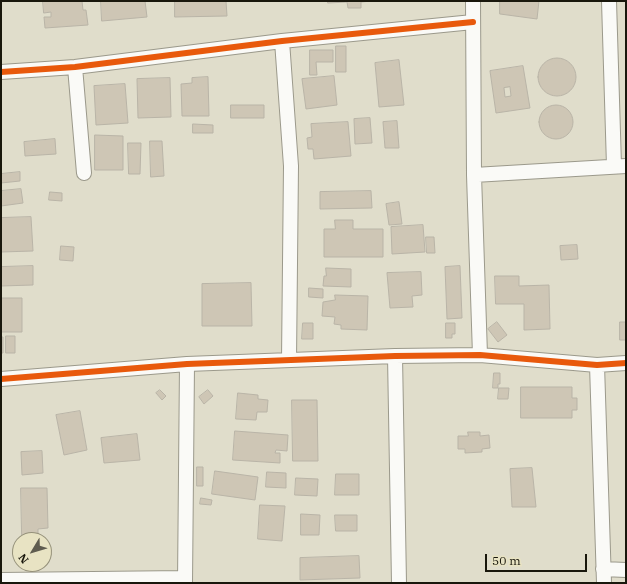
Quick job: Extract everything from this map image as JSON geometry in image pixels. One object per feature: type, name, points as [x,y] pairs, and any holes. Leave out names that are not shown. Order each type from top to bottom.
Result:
[{"type":"street","points":[[473,1],[474,175],[480,355]]},
{"type":"street","points":[[474,175],[620,166],[609,1]]},
{"type":"street","points":[[1,72],[75,67],[282,41],[473,22]]},
{"type":"street","points":[[282,41],[291,166],[290,360]]},
{"type":"street","points":[[75,67],[84,173]]},
{"type":"street","points":[[1,379],[187,364],[396,356],[480,355],[597,365],[626,363]]},
{"type":"street","points":[[396,356],[399,583]]},
{"type":"street","points":[[1,580],[185,581],[187,364]]},
{"type":"street","points":[[597,365],[604,583]]},
{"type":"street","points":[[603,569],[626,570]]},
{"type":"building","points":[[43,1],[82,1],[83,10],[86,10],[88,25],[45,28],[44,17],[51,17],[51,12],[44,13]]},
{"type":"building","points":[[101,1],[145,1],[147,17],[102,21]]},
{"type":"building","points":[[175,1],[226,1],[227,16],[175,17]]},
{"type":"building","points":[[328,1],[372,1],[361,2],[361,8],[348,8],[347,2],[328,3]]},
{"type":"building","points":[[500,1],[539,1],[537,19],[500,14]]},
{"type":"building","points":[[336,46],[346,46],[346,72],[336,72]]},
{"type":"building","points":[[310,50],[333,50],[333,62],[316,62],[317,75],[310,75]]},
{"type":"building","points":[[553,58],[561,58],[571,63],[575,70],[575,84],[571,91],[561,96],[553,96],[543,91],[541,88],[538,81],[538,73],[543,63],[546,61]]},
{"type":"building","points":[[399,60],[404,105],[379,107],[375,63]]},
{"type":"building","points":[[523,66],[530,108],[496,113],[490,71]],"holes":[[[510,87],[511,96],[505,97],[504,88]]]},
{"type":"building","points":[[334,76],[337,105],[306,109],[302,79]]},
{"type":"building","points":[[208,77],[209,116],[182,116],[181,84],[192,83],[192,78]]},
{"type":"building","points":[[170,78],[171,117],[138,118],[137,79]]},
{"type":"building","points":[[125,84],[128,123],[96,125],[94,86]]},
{"type":"building","points":[[231,105],[264,105],[264,118],[231,118]]},
{"type":"building","points":[[553,105],[559,105],[563,106],[570,112],[573,122],[572,129],[566,136],[559,139],[553,139],[549,138],[542,132],[539,125],[539,119],[540,115],[546,108]]},
{"type":"building","points":[[370,118],[372,143],[355,144],[354,119]]},
{"type":"building","points":[[397,121],[399,148],[385,148],[383,122]]},
{"type":"building","points":[[348,122],[351,156],[314,159],[313,149],[308,149],[307,138],[312,137],[311,124]]},
{"type":"building","points":[[193,124],[213,125],[213,133],[193,133]]},
{"type":"building","points":[[95,135],[123,136],[123,170],[95,170]]},
{"type":"building","points":[[55,139],[56,154],[25,156],[24,142]]},
{"type":"building","points":[[150,141],[162,141],[164,176],[151,177]]},
{"type":"building","points":[[128,143],[141,143],[140,174],[129,174]]},
{"type":"building","points":[[20,172],[20,181],[1,183],[1,174]]},
{"type":"building","points":[[21,189],[23,203],[1,206],[1,191]]},
{"type":"building","points":[[371,191],[372,208],[320,209],[320,192]]},
{"type":"building","points":[[50,192],[62,193],[62,201],[49,200]]},
{"type":"building","points":[[399,202],[402,224],[389,225],[386,204]]},
{"type":"building","points":[[31,217],[33,251],[1,252],[1,218]]},
{"type":"building","points":[[335,220],[353,220],[353,229],[383,229],[383,257],[324,257],[324,229],[335,229]]},
{"type":"building","points":[[423,225],[425,252],[392,254],[391,227]]},
{"type":"building","points":[[426,237],[434,237],[435,253],[427,253]]},
{"type":"building","points":[[577,245],[578,259],[561,260],[560,246]]},
{"type":"building","points":[[61,246],[74,247],[73,261],[60,260]]},
{"type":"building","points":[[33,266],[33,285],[1,286],[1,267]]},
{"type":"building","points":[[460,266],[462,318],[447,319],[445,267]]},
{"type":"building","points":[[326,268],[351,269],[351,287],[323,286],[324,276],[326,276]]},
{"type":"building","points":[[421,272],[422,295],[412,296],[413,307],[390,308],[387,273]]},
{"type":"building","points":[[495,276],[519,276],[519,286],[549,285],[550,329],[524,330],[524,304],[496,304]]},
{"type":"building","points":[[251,283],[252,326],[202,326],[202,284]]},
{"type":"building","points":[[309,288],[323,289],[323,298],[309,297]]},
{"type":"building","points":[[335,295],[368,296],[367,330],[341,329],[341,325],[334,324],[335,317],[322,316],[323,302],[335,300]]},
{"type":"building","points":[[1,298],[22,298],[22,332],[1,332]]},
{"type":"building","points":[[497,322],[507,335],[498,342],[488,329]]},
{"type":"building","points":[[620,322],[626,322],[626,340],[620,340]]},
{"type":"building","points":[[303,323],[313,323],[313,339],[302,339]]},
{"type":"building","points":[[446,323],[455,323],[455,334],[452,334],[452,338],[446,338]]},
{"type":"building","points":[[6,336],[15,336],[15,353],[6,353]]},
{"type":"building","points":[[1,337],[3,337],[3,353],[1,353]]},
{"type":"building","points":[[494,373],[500,373],[500,384],[498,384],[498,388],[493,388]]},
{"type":"building","points":[[521,387],[572,387],[572,398],[577,398],[577,410],[572,410],[572,418],[521,418]]},
{"type":"building","points":[[499,388],[509,388],[508,399],[498,399]]},
{"type":"building","points":[[160,390],[166,396],[162,400],[156,393]]},
{"type":"building","points":[[208,390],[213,396],[204,404],[199,397]]},
{"type":"building","points":[[238,393],[258,395],[258,399],[268,400],[267,412],[257,412],[256,420],[236,419]]},
{"type":"building","points":[[292,400],[317,400],[318,461],[293,461]]},
{"type":"building","points":[[80,411],[87,450],[64,455],[56,415]]},
{"type":"building","points":[[235,431],[288,435],[287,451],[276,450],[275,453],[280,453],[280,463],[233,460]]},
{"type":"building","points":[[468,432],[480,432],[480,436],[489,435],[490,448],[482,449],[482,452],[465,453],[465,449],[458,449],[458,436],[468,436]]},
{"type":"building","points":[[137,434],[140,460],[104,463],[101,438]]},
{"type":"building","points":[[42,451],[43,473],[22,475],[21,452]]},
{"type":"building","points":[[197,467],[203,467],[203,486],[197,486]]},
{"type":"building","points":[[532,468],[536,507],[512,507],[510,469]]},
{"type":"building","points":[[215,471],[258,477],[255,500],[212,494]]},
{"type":"building","points":[[267,472],[286,473],[286,488],[266,487]]},
{"type":"building","points":[[336,474],[359,474],[359,495],[335,495]]},
{"type":"building","points":[[296,478],[318,479],[317,496],[295,495]]},
{"type":"building","points":[[21,488],[47,488],[48,528],[38,529],[38,532],[22,532]]},
{"type":"building","points":[[201,498],[212,500],[211,505],[200,504]]},
{"type":"building","points":[[260,505],[285,506],[282,541],[258,539]]},
{"type":"building","points":[[301,514],[320,515],[319,535],[301,535]]},
{"type":"building","points":[[335,515],[357,515],[357,531],[336,531]]},
{"type":"building","points":[[359,556],[360,578],[300,580],[300,558]]},
{"type":"cycle path","points":[[1,72],[75,67],[282,41],[473,22]]},
{"type":"cycle path","points":[[1,379],[187,364],[395,356],[480,355],[597,365],[626,363]]}]
